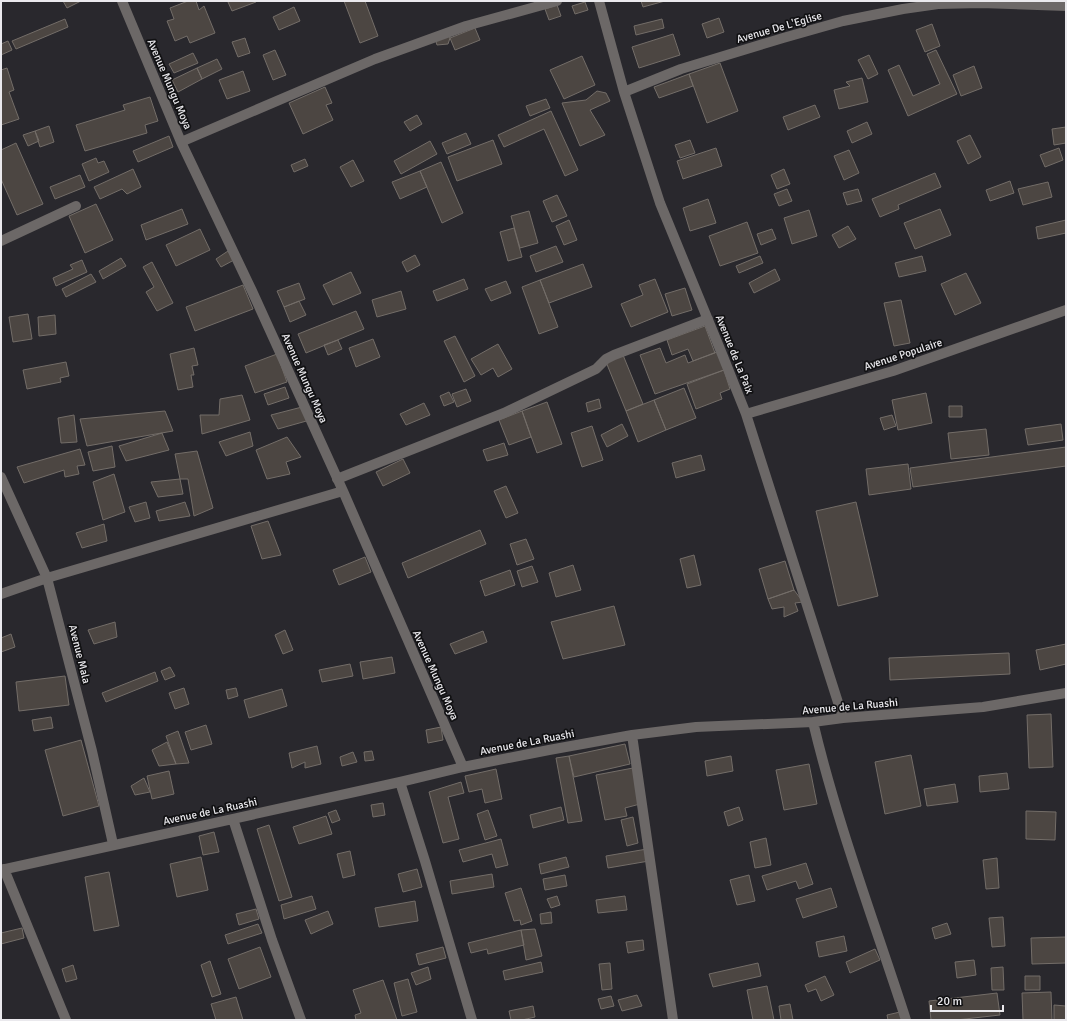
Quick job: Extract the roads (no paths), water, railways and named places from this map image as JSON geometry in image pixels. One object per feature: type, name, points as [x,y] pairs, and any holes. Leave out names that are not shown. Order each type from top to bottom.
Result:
[{"type":"street","name":"Avenue Mungu Moya","points":[[122,1],[181,142],[255,298],[343,491],[463,767]]},
{"type":"street","points":[[181,142],[375,59],[466,26],[557,1]]},
{"type":"street","name":"Avenue de La Paix","points":[[599,1],[624,92],[660,203],[746,414],[843,718]]},
{"type":"street","name":"Avenue De L'Eglise","points":[[624,92],[681,69],[783,38],[843,21],[903,9],[938,4],[981,3],[1066,6]]},
{"type":"street","points":[[1,241],[76,206]]},
{"type":"street","name":"Avenue Populaire","points":[[746,414],[893,371],[1066,310]]},
{"type":"street","points":[[337,479],[504,413],[596,369],[606,358],[614,354],[708,319]]},
{"type":"street","name":"Avenue Mala","points":[[1,477],[47,578],[88,736],[113,844]]},
{"type":"street","points":[[1,594],[47,578],[343,491]]},
{"type":"street","name":"Avenue de La Ruashi","points":[[2,869],[463,767],[632,735],[696,727],[813,722],[843,718],[983,707],[1066,693]]},
{"type":"street","points":[[813,722],[824,768],[867,905],[906,1020]]},
{"type":"street","points":[[632,735],[673,1020]]},
{"type":"street","points":[[400,782],[472,1020]]},
{"type":"street","points":[[233,819],[272,940],[301,1020]]},
{"type":"street","points":[[2,869],[66,1020]]}]
